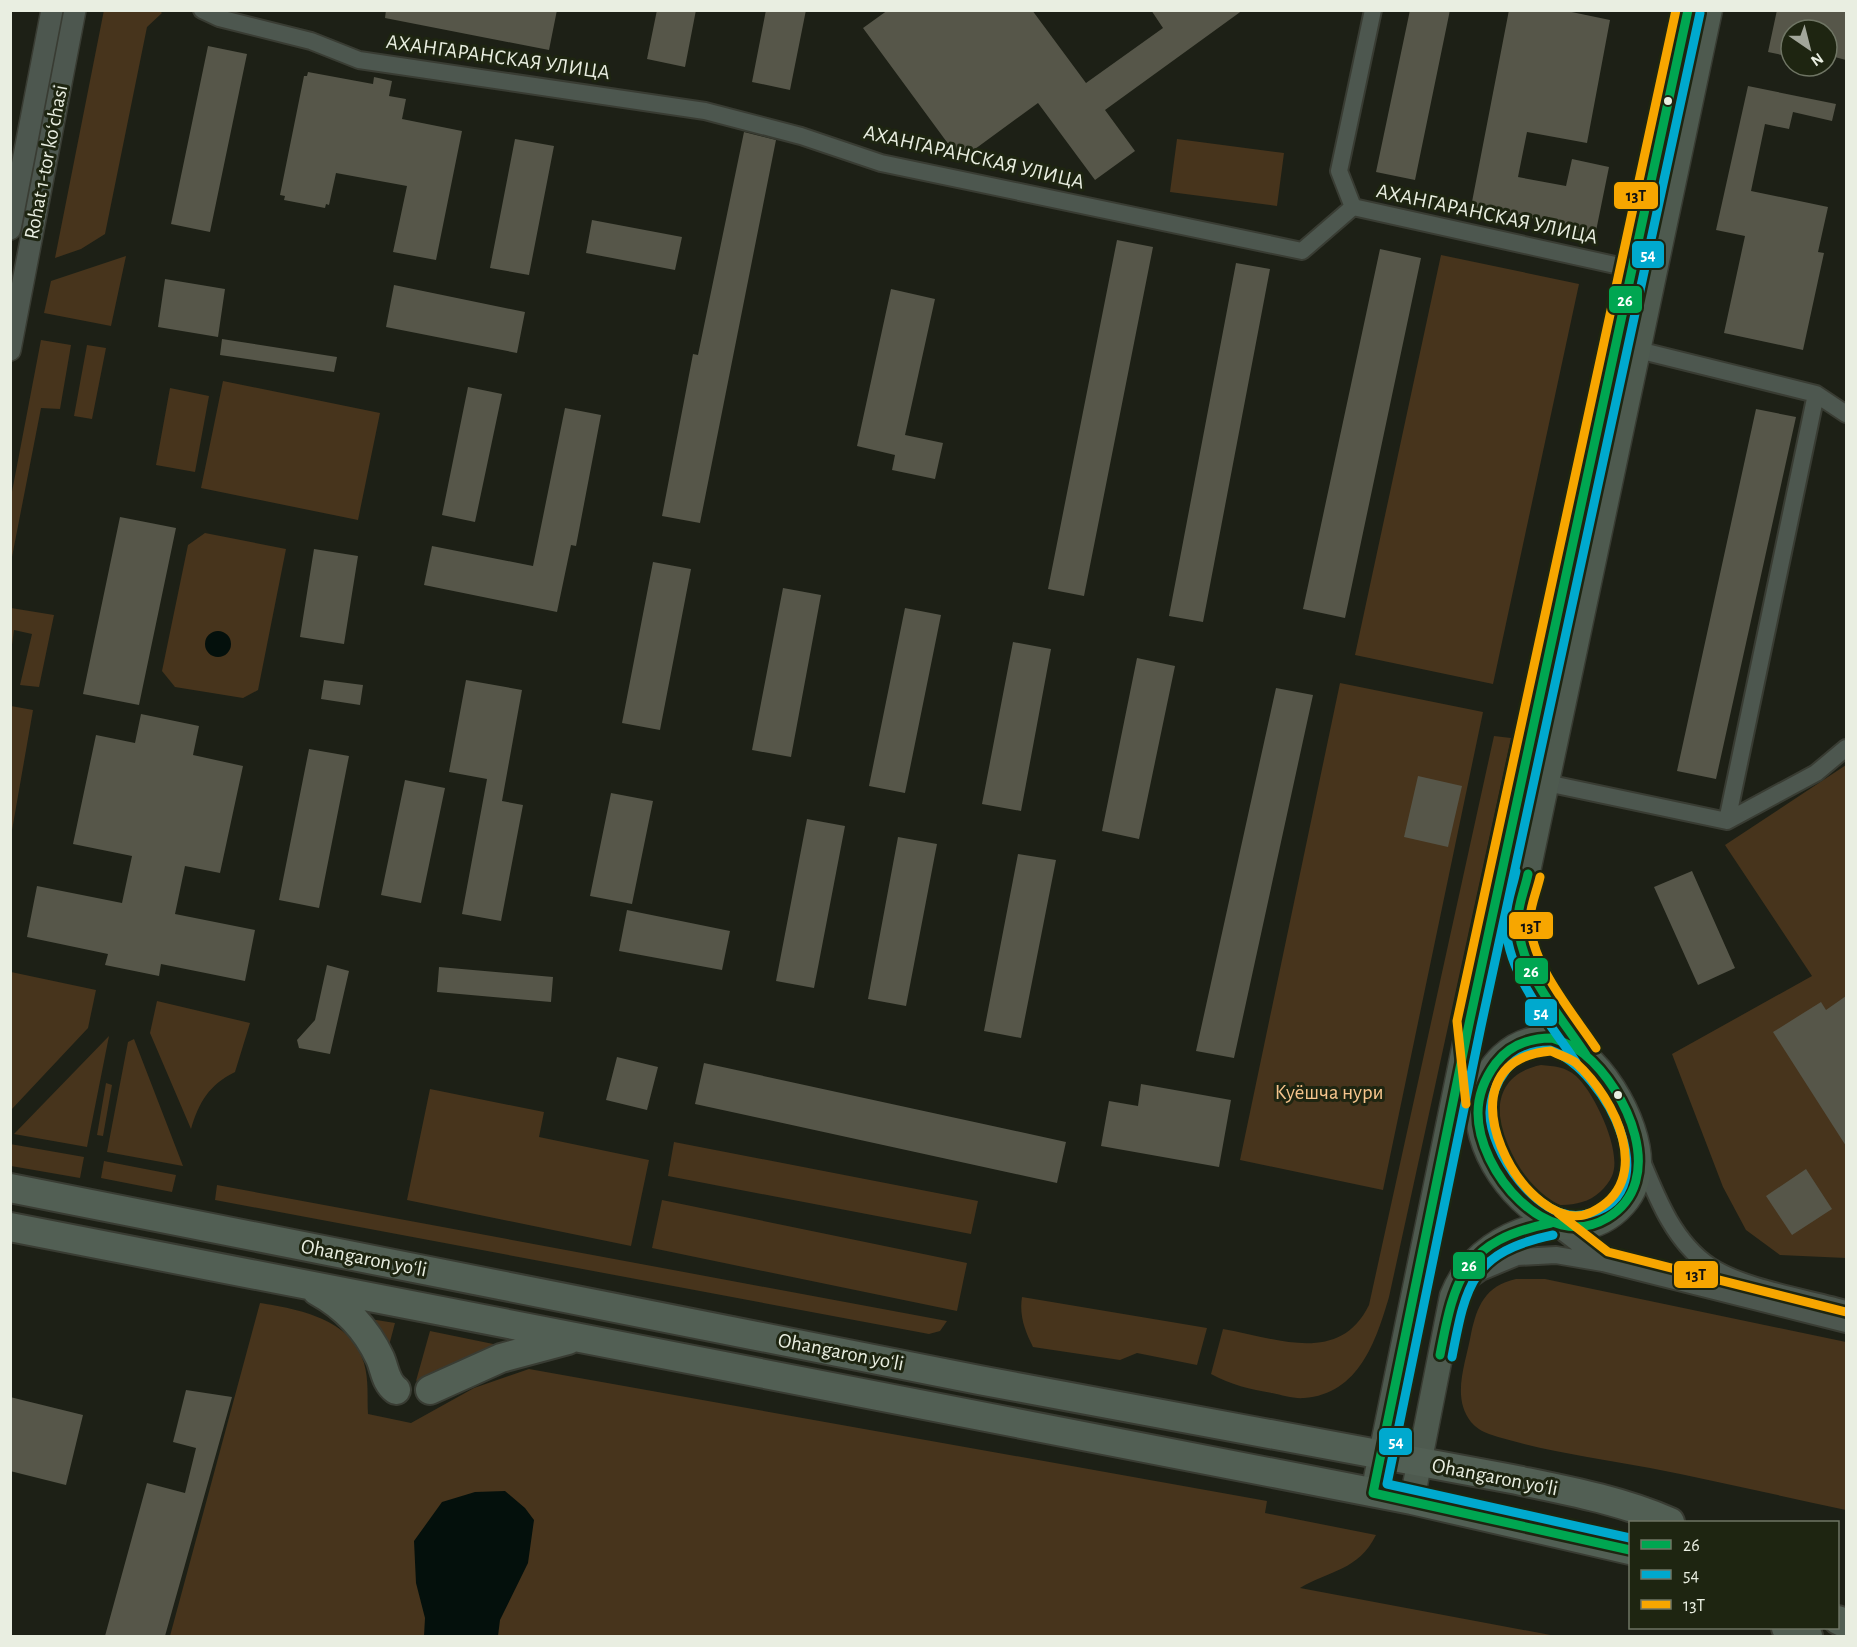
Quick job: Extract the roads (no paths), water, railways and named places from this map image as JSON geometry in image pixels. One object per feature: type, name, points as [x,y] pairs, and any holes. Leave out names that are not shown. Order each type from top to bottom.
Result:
[{"type":"highway","name":"Ohangaron yoʻli","points":[[10,1188],[980,1380],[1580,1494],[1647,1512],[1668,1521]]},
{"type":"highway","name":"Ohangaron yoʻli","points":[[10,1227],[1412,1500],[1629,1550]]},
{"type":"highway","points":[[302,1283],[344,1308],[355,1318],[374,1346],[389,1385],[413,1390],[501,1358],[580,1337]]},
{"type":"highway","points":[[1789,1629],[1808,1636]]},
{"type":"main road","points":[[1644,271],[1688,10]]},
{"type":"main road","points":[[1412,1500],[1452,1296],[1466,1269],[1491,1246],[1522,1230],[1551,1223],[1580,1228],[1596,1224],[1616,1213],[1628,1200],[1636,1184],[1639,1167],[1638,1150],[1633,1132],[1604,1076],[1586,1055],[1542,986],[1520,939],[1518,919],[1547,783],[1644,271],[1710,10]]},
{"type":"main road","points":[[1373,1493],[1469,1024],[1524,778],[1628,347]]},
{"type":"main road","points":[[1469,1024],[1479,1131],[1493,1163],[1513,1191],[1551,1223]]},
{"type":"main road","points":[[1432,1210],[1484,1083],[1494,1065],[1508,1051],[1524,1042],[1543,1038],[1561,1040],[1586,1055]]},
{"type":"street","name":"Rohat 1-tor koʻchasi","points":[[10,229],[52,10]]},
{"type":"street","name":"Rohat 1-tor koʻchasi","points":[[10,350],[75,10]]},
{"type":"street","name":"АХАНГАРАНСКАЯ УЛИЦА","points":[[202,10],[219,18],[311,41],[359,60],[705,111],[801,136],[881,163],[1302,251],[1353,207],[1644,271]]},
{"type":"street","points":[[1353,207],[1339,171],[1373,10]]},
{"type":"street","points":[[1628,347],[1816,394],[1846,414]]},
{"type":"street","points":[[1727,821],[1816,394]]},
{"type":"street","points":[[1524,778],[1727,821],[1816,773],[1846,748]]},
{"type":"street","points":[[1638,1150],[1656,1195],[1672,1225],[1702,1260],[1718,1270],[1746,1281],[1846,1309]]},
{"type":"street","points":[[1551,1223],[1603,1263]]},
{"type":"street","points":[[1452,1296],[1481,1272],[1517,1257],[1556,1255],[1603,1263],[1846,1324]]},
{"type":"park label","name":"Куёшча нури","points":[[1329,1092]]}]
